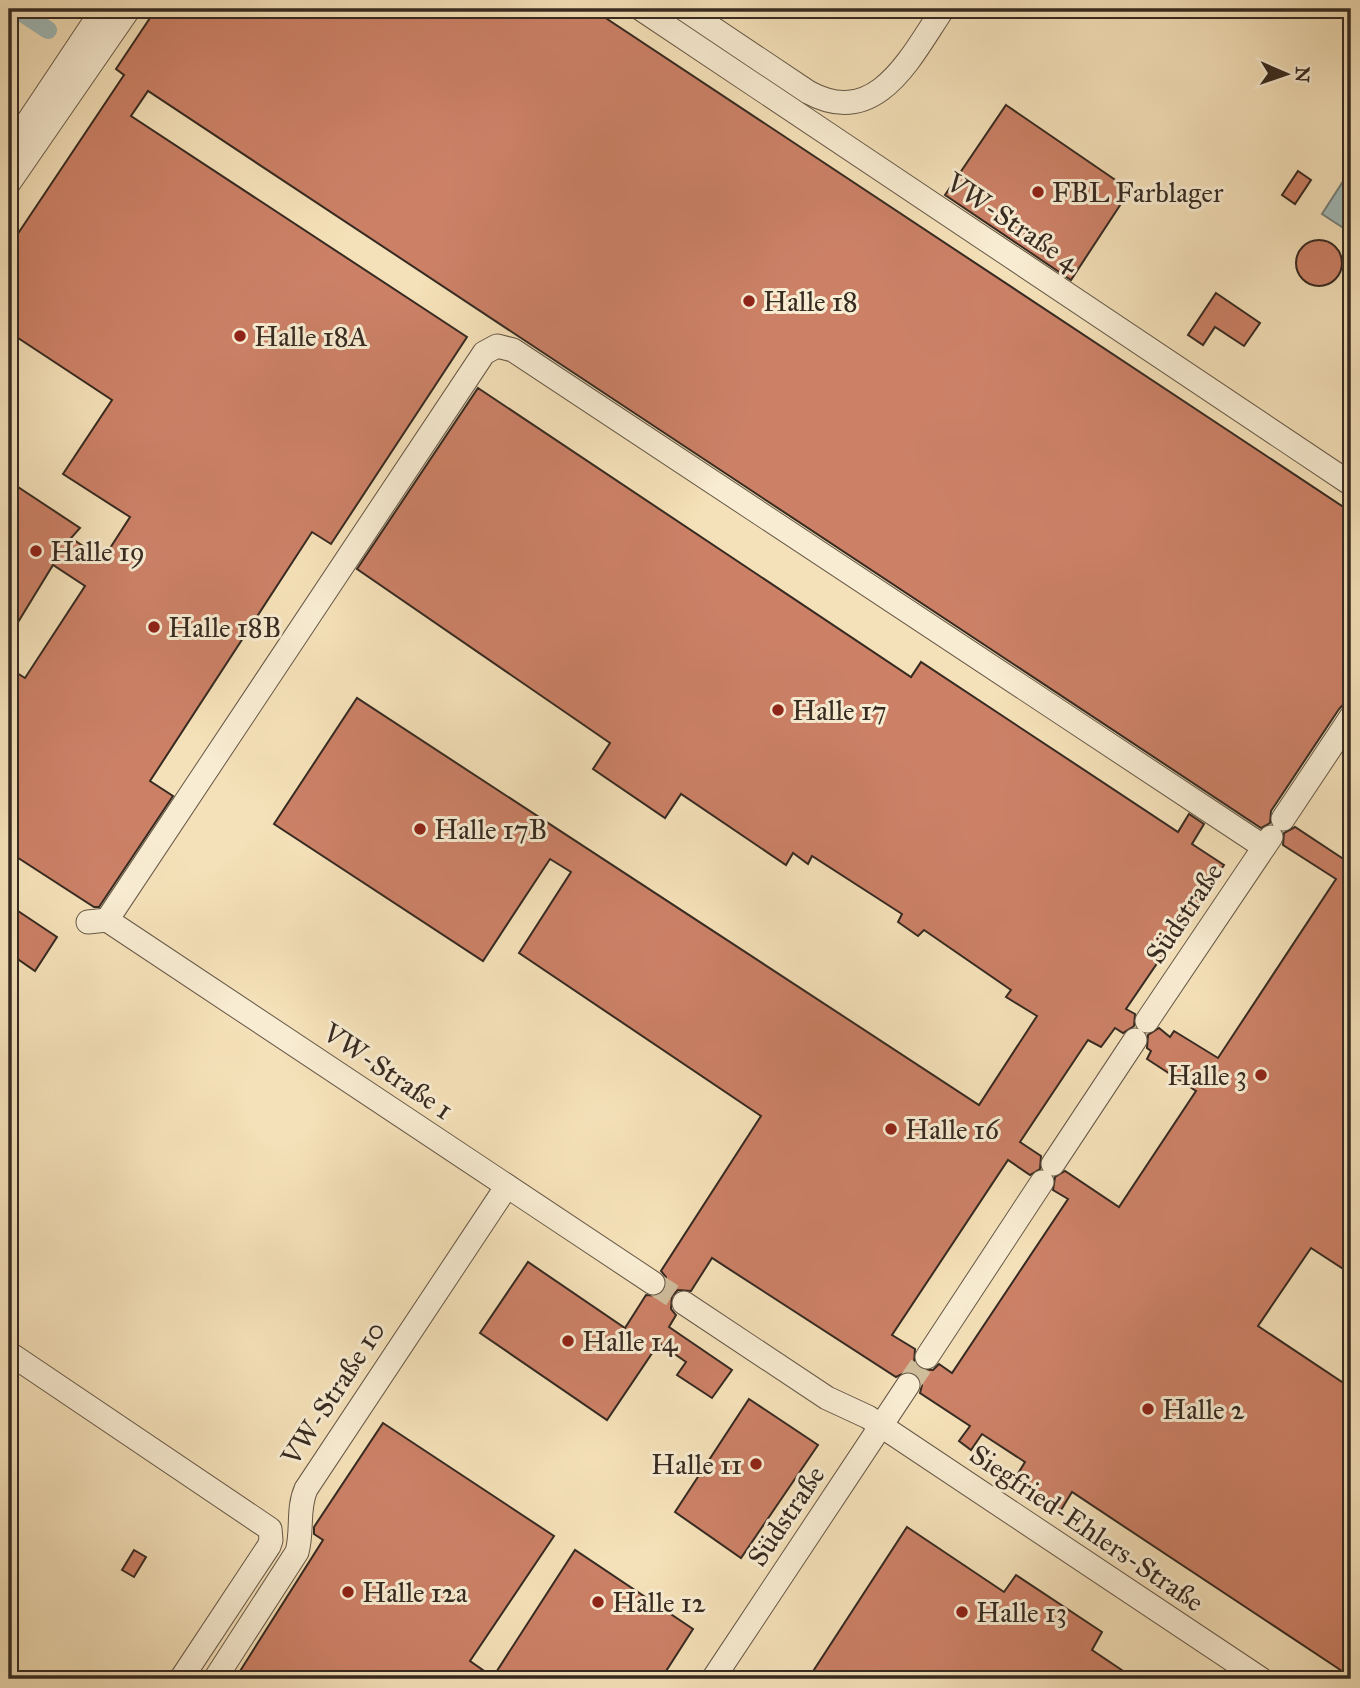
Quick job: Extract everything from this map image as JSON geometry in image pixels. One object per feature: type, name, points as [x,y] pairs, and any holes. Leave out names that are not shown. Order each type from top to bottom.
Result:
[{"type":"street","points":[[9,150],[103,9]]},
{"type":"street","points":[[9,183],[129,9]]},
{"type":"street","name":"VW-Straße 4","points":[[641,9],[1351,484]]},
{"type":"street","points":[[684,9],[816,96],[836,102],[858,101],[875,94],[893,81],[943,9]]},
{"type":"street","name":"VW-Straße 1","points":[[653,1283],[97,921],[484,353],[498,346],[513,350],[1273,834]]},
{"type":"street","name":"Südstraße","points":[[927,1357],[1351,717]]},
{"type":"street","name":"VW-Straße 10","points":[[215,1679],[297,1552],[300,1541],[301,1499],[306,1489],[507,1186]]},
{"type":"street","points":[[684,1303],[827,1398],[881,1426]]},
{"type":"street","points":[[9,1353],[270,1529],[269,1546],[181,1679]]},
{"type":"street","name":"Südstraße","points":[[713,1679],[908,1385]]},
{"type":"street","name":"Siegfried-Ehlers-Straße","points":[[881,1426],[1261,1679]]},
{"type":"water","points":[[1351,169],[1351,233],[1322,214]]},
{"type":"building","name":"Halle 18","points":[[156,9],[592,9],[1351,512],[1351,696],[1339,709],[1271,811],[1270,823],[1261,828],[148,91],[131,116],[467,337],[331,544],[312,532],[150,781],[173,796],[99,907],[94,907],[9,852],[9,668],[25,678],[85,586],[53,565],[9,637],[9,481],[80,528],[71,538],[103,559],[130,517],[63,474],[112,400],[9,332],[9,247],[124,75],[116,69]]},
{"type":"building","name":"FBL Farblager","points":[[1006,105],[1130,190],[1071,280],[945,195]]},
{"type":"building","points":[[1298,171],[1311,180],[1295,204],[1282,195]]},
{"type":"building","points":[[1319,240],[1335,247],[1342,263],[1335,279],[1319,286],[1303,279],[1296,263],[1303,247]]},
{"type":"building","points":[[1216,293],[1260,323],[1244,346],[1215,327],[1203,345],[1188,335]]},
{"type":"building","points":[[478,388],[911,677],[921,662],[1178,832],[1189,814],[1204,824],[1192,844],[1224,865],[1126,1009],[1135,1014],[1134,1026],[1123,1033],[1115,1028],[1101,1047],[1088,1040],[1020,1142],[1041,1156],[1040,1169],[1030,1175],[1008,1160],[892,1335],[915,1349],[914,1363],[920,1369],[933,1370],[939,1364],[952,1373],[1068,1199],[1053,1190],[1055,1177],[1065,1171],[1119,1207],[1196,1091],[1147,1059],[1151,1051],[1147,1048],[1148,1035],[1159,1028],[1170,1037],[1174,1031],[1218,1058],[1336,879],[1283,845],[1284,833],[1295,827],[1351,864],[1351,1274],[1311,1248],[1258,1326],[1351,1388],[1351,1677],[1072,1492],[1061,1510],[1014,1480],[1025,1462],[982,1434],[971,1450],[959,1441],[970,1426],[920,1393],[922,1385],[916,1374],[908,1371],[896,1377],[712,1258],[691,1291],[678,1290],[672,1296],[671,1309],[676,1315],[669,1327],[732,1370],[712,1398],[677,1375],[686,1362],[659,1343],[607,1420],[480,1333],[528,1262],[625,1328],[646,1295],[659,1296],[665,1290],[666,1277],[661,1271],[761,1116],[519,953],[571,872],[550,859],[483,961],[274,824],[357,698],[979,1105],[1037,1016],[1006,997],[1011,990],[924,930],[918,936],[898,922],[902,914],[812,856],[808,864],[793,853],[786,865],[681,794],[665,818],[593,769],[610,743],[357,569]]},
{"type":"building","points":[[9,905],[57,937],[35,971],[9,953]]},
{"type":"building","name":"Halle 11","points":[[749,1399],[818,1445],[741,1558],[675,1512]]},
{"type":"building","points":[[383,1423],[554,1536],[470,1661],[493,1677],[575,1550],[693,1629],[661,1679],[235,1679],[323,1540],[314,1534],[314,1527]]},
{"type":"building","name":"Halle 13","points":[[907,1527],[1004,1592],[1016,1575],[1102,1632],[1092,1650],[1135,1679],[808,1679]]},
{"type":"building","points":[[134,1550],[146,1557],[134,1577],[122,1570]]},
{"type":"waterway","points":[[16,9],[48,30]]},
{"type":"tunnel","points":[[653,1283],[684,1303]]},
{"type":"tunnel","points":[[908,1385],[927,1357]]},
{"type":"place","name":"FBL Farblager","points":[[1038,192]]},
{"type":"place","name":"Halle 18","points":[[749,301]]},
{"type":"place","name":"Halle 18A","points":[[240,336]]},
{"type":"place","name":"Halle 19","points":[[36,551]]},
{"type":"place","name":"Halle 18B","points":[[154,627]]},
{"type":"place","name":"Halle 17","points":[[778,710]]},
{"type":"place","name":"Halle 17B","points":[[420,829]]},
{"type":"place","name":"Halle 3","points":[[1261,1075]]},
{"type":"place","name":"Halle 16","points":[[891,1129]]},
{"type":"place","name":"Halle 14","points":[[568,1341]]},
{"type":"place","name":"Halle 2","points":[[1148,1409]]},
{"type":"place","name":"Halle 11","points":[[756,1464]]},
{"type":"place","name":"Halle 12a","points":[[348,1592]]},
{"type":"place","name":"Halle 12","points":[[598,1602]]},
{"type":"place","name":"Halle 13","points":[[962,1612]]}]
